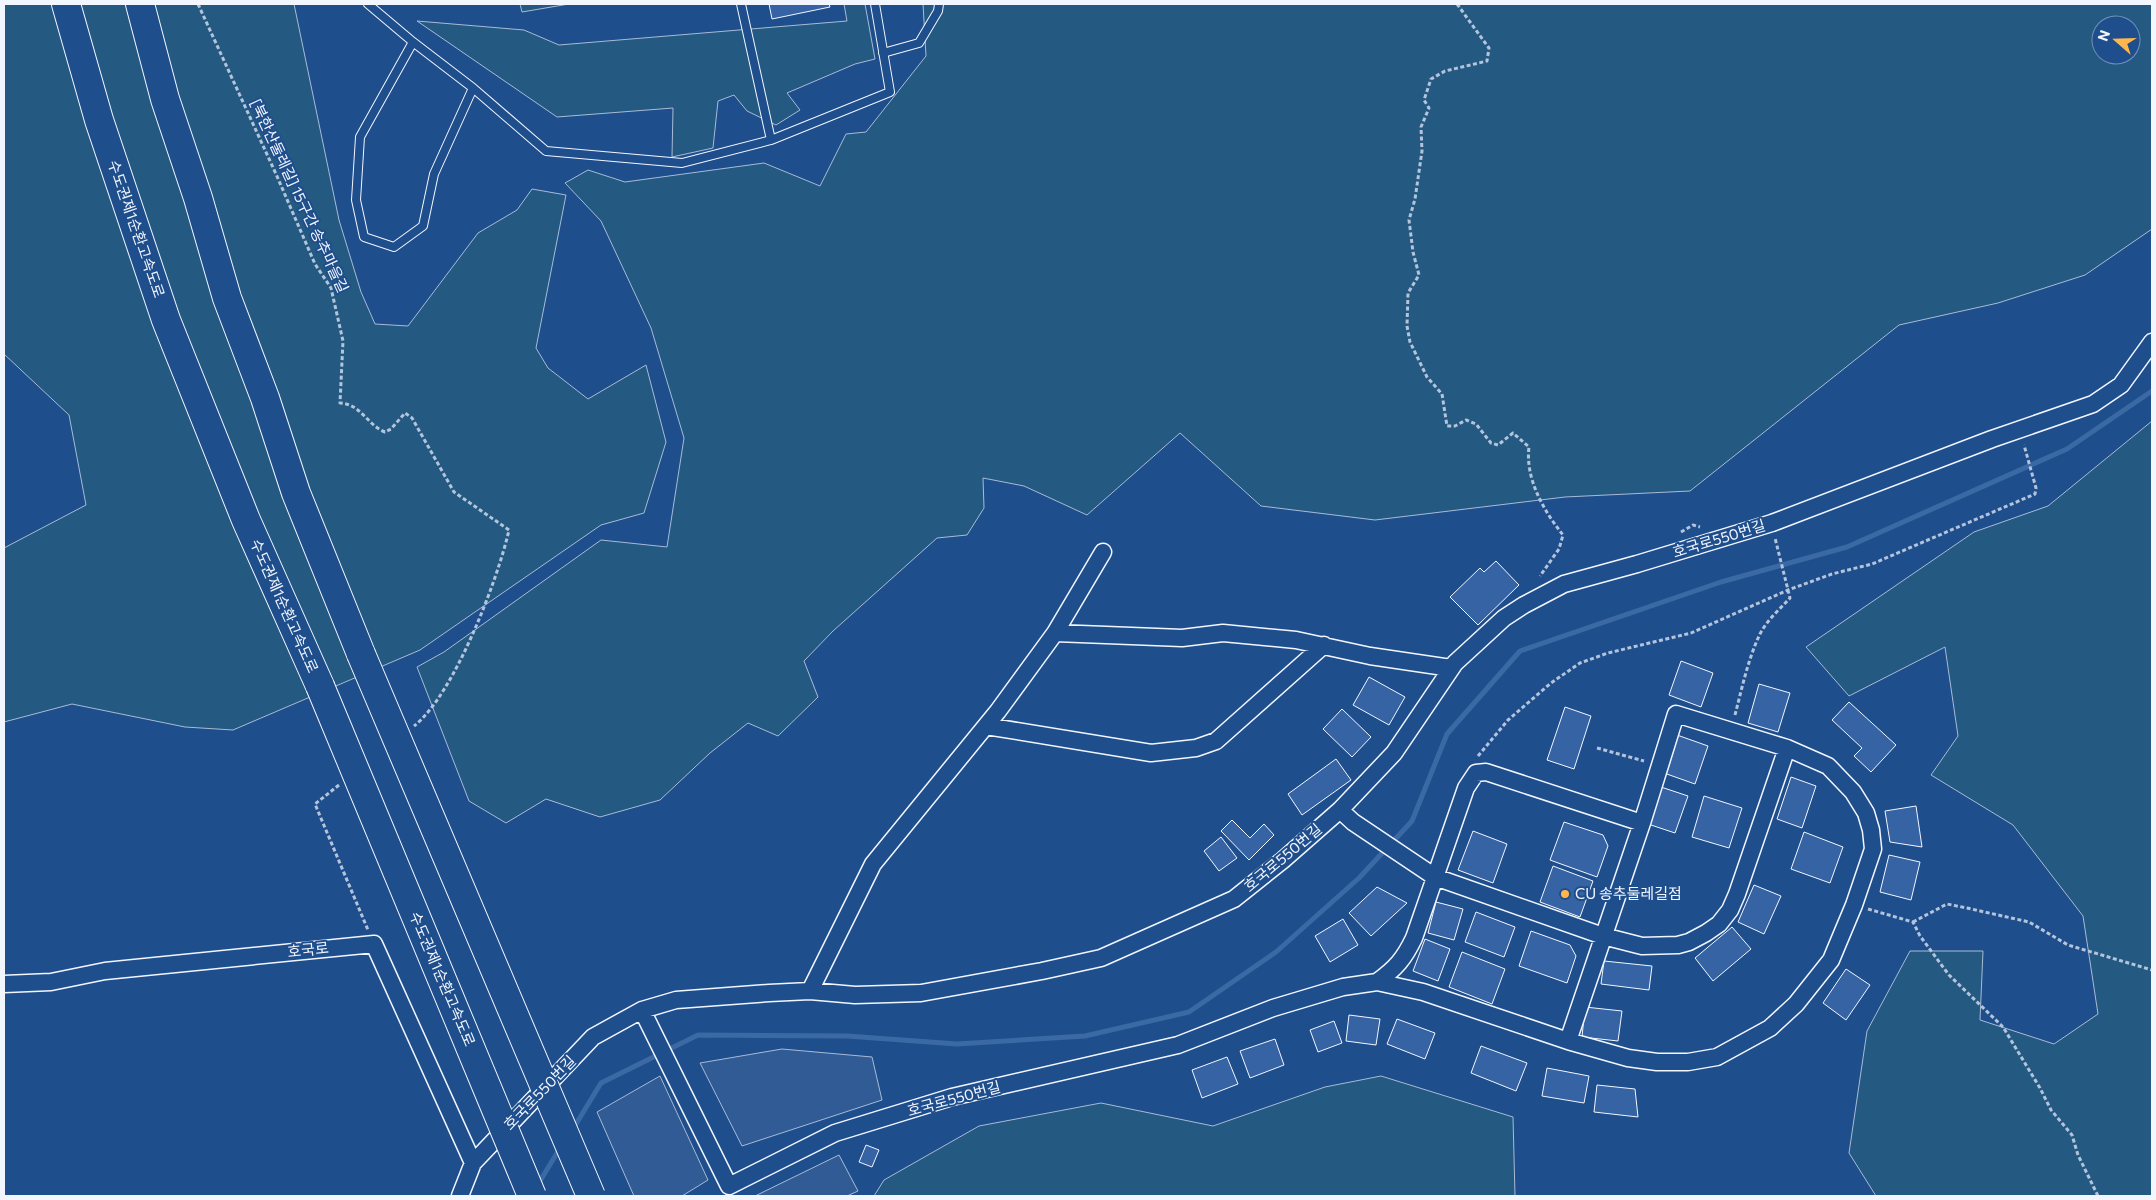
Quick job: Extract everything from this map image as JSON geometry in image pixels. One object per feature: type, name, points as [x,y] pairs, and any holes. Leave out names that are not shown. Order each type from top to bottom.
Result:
[{"type":"highway","name":"수도권제1순환고속도로","points":[[66,4],[99,120],[166,320],[246,520],[320,686],[532,1196]]},
{"type":"highway","points":[[140,4],[165,99],[198,198],[227,298],[265,398],[296,493],[361,654],[591,1196]]},
{"type":"street","name":"호국로550번길","points":[[460,1196],[473,1163],[593,1037],[642,1010],[676,1000],[810,991],[855,995],[921,993],[1101,958],[1234,899],[1340,810],[1394,753],[1451,668],[1492,628],[1524,604],[1564,584],[1772,523],[1992,439],[2093,404],[2121,385],[2152,342]]},
{"type":"street","points":[[810,991],[872,864],[986,726],[1055,633],[1103,552]]},
{"type":"street","points":[[1055,633],[1182,638],[1223,633],[1296,640],[1370,656],[1451,668]]},
{"type":"street","points":[[986,726],[1151,753],[1196,748],[1216,741],[1324,645]]},
{"type":"street","name":"호국로550번길","points":[[642,1010],[729,1186],[844,1131],[952,1098],[1178,1045],[1273,1008],[1344,986],[1377,982],[1423,992],[1568,1041],[1628,1058],[1658,1062],[1688,1062],[1717,1057],[1770,1028],[1796,1004],[1831,960],[1854,905],[1873,850],[1872,830],[1866,813],[1853,792],[1828,766],[1787,748],[1676,714],[1642,823],[1568,1041]]},
{"type":"street","points":[[1340,810],[1353,822],[1435,877],[1603,936],[1642,946],[1678,945],[1698,938],[1719,924],[1730,910],[1787,748]]},
{"type":"street","points":[[1377,982],[1404,958],[1414,938],[1466,788],[1476,773],[1486,772],[1642,823]]},
{"type":"street","name":"호국로","points":[[4,984],[51,982],[105,971],[374,944],[473,1163]]},
{"type":"lane","points":[[368,4],[413,42],[473,88],[546,151],[682,163],[770,140],[890,92],[875,4]]},
{"type":"lane","points":[[741,4],[770,140]]},
{"type":"lane","points":[[883,53],[919,43],[938,10],[939,4]]},
{"type":"lane","points":[[413,42],[360,138],[356,200],[364,237],[394,247],[423,226],[434,174],[473,88]]},
{"type":"path","name":"[북한산둘레길] 15구간 송추마을길","points":[[198,4],[315,264],[332,288],[343,341],[340,403],[350,403],[380,430],[385,432],[391,429],[405,413],[412,418],[454,492],[508,530]]},
{"type":"path","points":[[1457,4],[1489,48],[1487,61],[1445,72],[1430,79],[1424,100],[1429,108],[1421,127],[1422,151],[1410,220],[1413,252],[1420,275],[1408,293],[1407,326],[1410,342],[1428,377],[1442,394],[1447,426],[1455,426],[1466,420],[1476,424],[1491,443],[1498,445],[1513,433],[1529,447],[1528,470],[1548,516],[1563,535],[1559,549],[1545,572],[1531,586],[1524,604]]},
{"type":"path","points":[[1476,773],[1474,764],[1478,756],[1508,720],[1551,683],[1580,663],[1608,653],[1691,633],[1788,590],[1832,574],[1872,564],[2035,494],[2036,488],[2023,438]]},
{"type":"path","points":[[1730,731],[1747,670],[1760,633],[1790,598],[1772,523]]},
{"type":"path","points":[[1597,748],[1659,765]]},
{"type":"path","points":[[1854,905],[1914,922],[1947,904],[1967,908],[2029,922],[2068,945],[2152,970]]},
{"type":"path","points":[[1914,922],[1920,936],[1949,975],[2003,1027],[2051,1110],[2072,1135],[2078,1155],[2098,1196]]},
{"type":"shaded area","points":[[4,4],[294,4],[339,220],[361,292],[375,324],[408,326],[478,233],[517,210],[532,189],[566,195],[536,348],[548,368],[588,399],[646,365],[666,442],[644,513],[601,525],[420,650],[233,730],[185,727],[72,704],[4,722],[4,548],[86,505],[69,415],[4,354]]},
{"type":"shaded area","points":[[520,4],[569,4],[522,12]]},
{"type":"shaded area","points":[[844,4],[865,4],[875,59],[855,64],[787,93],[800,110],[776,125],[747,111],[734,95],[718,101],[713,148],[672,157],[673,108],[557,117],[417,21],[524,30],[559,45],[847,21]]},
{"type":"shaded area","points":[[923,4],[2152,4],[2152,229],[2085,275],[1998,303],[1899,325],[1690,491],[1565,497],[1375,520],[1261,506],[1180,433],[1087,515],[1024,486],[983,478],[984,508],[967,535],[937,538],[833,631],[804,661],[818,697],[778,736],[748,723],[710,753],[660,800],[600,817],[546,799],[506,823],[469,801],[417,667],[444,652],[601,540],[667,547],[684,438],[651,328],[601,221],[565,183],[588,170],[625,182],[764,163],[820,186],[846,134],[866,132],[926,56]]},
{"type":"shaded area","points":[[2152,421],[2152,1196],[1876,1196],[1849,1153],[1867,1031],[1910,951],[1983,951],[1980,1020],[2054,1044],[2098,1014],[2083,916],[2013,825],[1931,775],[1958,736],[1945,647],[1849,696],[1806,647],[1974,532],[2048,506]]},
{"type":"shaded area","points":[[782,1049],[872,1057],[882,1100],[742,1146],[700,1063]]},
{"type":"shaded area","points":[[660,1076],[708,1180],[682,1196],[634,1196],[597,1112]]},
{"type":"shaded area","points":[[1381,1076],[1513,1117],[1515,1196],[874,1196],[884,1180],[979,1126],[1101,1103],[1213,1126],[1325,1087]]},
{"type":"shaded area","points":[[839,1155],[858,1191],[847,1196],[755,1196]]},
{"type":"building","points":[[769,4],[829,4],[830,7],[772,19]]},
{"type":"building","points":[[1496,561],[1519,585],[1478,625],[1450,597],[1480,568],[1484,572]]},
{"type":"building","points":[[1681,661],[1713,673],[1701,707],[1669,695]]},
{"type":"building","points":[[1369,677],[1405,697],[1389,725],[1353,705]]},
{"type":"building","points":[[1759,684],[1790,693],[1778,732],[1748,723]]},
{"type":"building","points":[[1849,702],[1896,745],[1871,772],[1854,756],[1862,748],[1832,720]]},
{"type":"building","points":[[1565,707],[1591,716],[1574,769],[1547,760]]},
{"type":"building","points":[[1342,709],[1371,737],[1352,757],[1323,729]]},
{"type":"building","points":[[1677,735],[1708,746],[1695,784],[1664,773]]},
{"type":"building","points":[[1336,759],[1351,780],[1302,815],[1288,794]]},
{"type":"building","points":[[1791,777],[1816,786],[1802,828],[1777,819]]},
{"type":"building","points":[[1661,787],[1688,796],[1675,833],[1648,824]]},
{"type":"building","points":[[1704,796],[1742,808],[1729,848],[1692,837]]},
{"type":"building","points":[[1916,806],[1922,847],[1890,842],[1885,811]]},
{"type":"building","points":[[1232,820],[1250,838],[1264,824],[1274,835],[1249,860],[1221,831]]},
{"type":"building","points":[[1564,822],[1603,835],[1608,846],[1597,877],[1550,860]]},
{"type":"building","points":[[1473,831],[1507,844],[1493,883],[1458,870]]},
{"type":"building","points":[[1804,832],[1843,847],[1830,883],[1791,869]]},
{"type":"building","points":[[1221,837],[1237,858],[1219,871],[1204,851]]},
{"type":"building","points":[[1889,855],[1920,862],[1911,900],[1880,892]]},
{"type":"building","points":[[1553,866],[1593,881],[1580,917],[1540,902]]},
{"type":"building","points":[[1754,885],[1781,896],[1764,934],[1738,922]]},
{"type":"building","points":[[1377,887],[1407,903],[1371,936],[1349,913]]},
{"type":"building","points":[[1436,902],[1463,909],[1454,940],[1428,933]]},
{"type":"building","points":[[1476,912],[1515,927],[1504,957],[1465,942]]},
{"type":"building","points":[[1343,919],[1358,945],[1330,962],[1315,936]]},
{"type":"building","points":[[1732,927],[1751,949],[1713,981],[1695,958]]},
{"type":"building","points":[[1531,931],[1570,945],[1576,956],[1567,983],[1519,966]]},
{"type":"building","points":[[1425,939],[1450,949],[1438,981],[1413,971]]},
{"type":"building","points":[[1462,952],[1505,969],[1492,1004],[1449,987]]},
{"type":"building","points":[[1604,961],[1652,966],[1649,990],[1601,984]]},
{"type":"building","points":[[1846,969],[1870,985],[1846,1020],[1823,1003]]},
{"type":"building","points":[[1585,1007],[1622,1011],[1618,1041],[1582,1037]]},
{"type":"building","points":[[1349,1015],[1380,1019],[1376,1045],[1346,1041]]},
{"type":"building","points":[[1397,1019],[1435,1033],[1425,1059],[1387,1044]]},
{"type":"building","points":[[1334,1021],[1342,1043],[1318,1052],[1310,1030]]},
{"type":"building","points":[[1275,1039],[1284,1065],[1250,1078],[1240,1051]]},
{"type":"building","points":[[1481,1046],[1527,1063],[1516,1091],[1471,1073]]},
{"type":"building","points":[[1227,1057],[1238,1084],[1202,1098],[1192,1070]]},
{"type":"building","points":[[1547,1068],[1589,1076],[1584,1103],[1542,1096]]},
{"type":"building","points":[[1597,1085],[1635,1089],[1638,1117],[1594,1112]]},
{"type":"building","points":[[866,1145],[879,1150],[872,1167],[859,1162]]},
{"type":"waterway","points":[[573,1129],[601,1083],[698,1035],[847,1036],[957,1044],[1085,1036],[1189,1012],[1276,952],[1359,878],[1412,821],[1447,734],[1520,651],[1721,582],[1847,547],[2067,449],[2152,391]]},
{"type":"waterway","points":[[537,1186],[560,1148]]},
{"type":"place","name":"CU 송추둘레길점","points":[[1565,894]]}]
